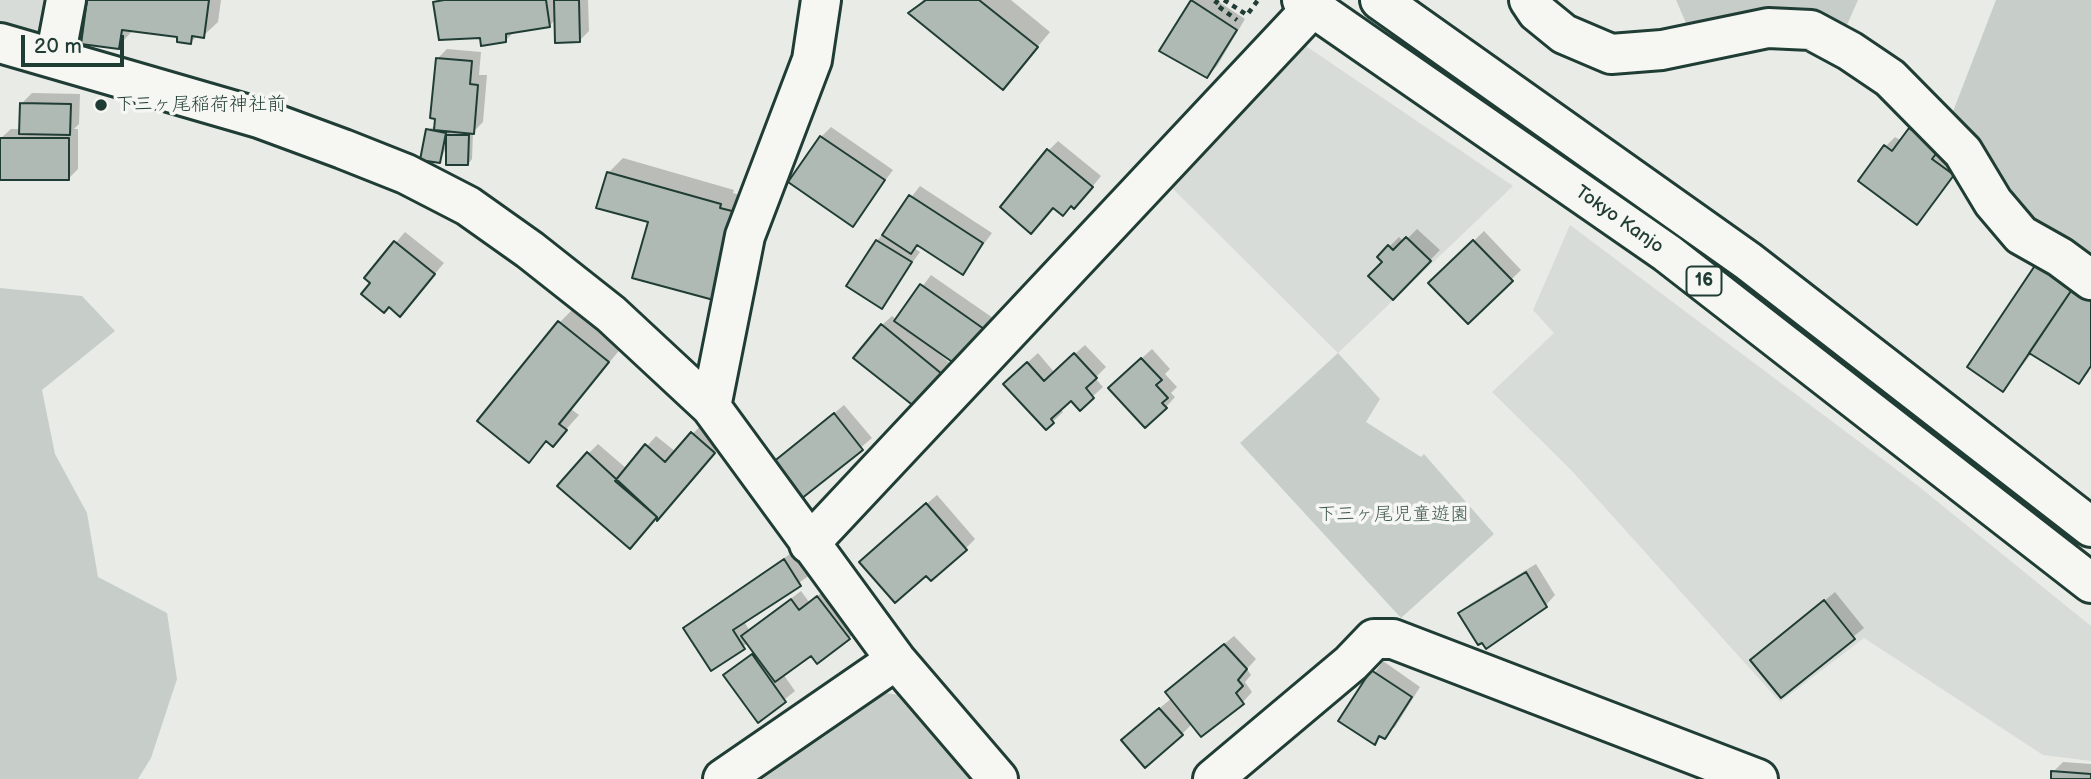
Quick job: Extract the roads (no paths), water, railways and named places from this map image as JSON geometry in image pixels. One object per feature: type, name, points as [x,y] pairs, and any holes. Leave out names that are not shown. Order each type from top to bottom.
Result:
[{"type":"main road","points":[[55,58],[66,0]]},
{"type":"main road","points":[[711,407],[745,236],[812,60],[821,0]]},
{"type":"main road","name":"16","points":[[1380,0],[1748,261],[2091,527]]},
{"type":"main road","points":[[1529,0],[1537,12],[1564,34],[1611,54],[1662,50],[1768,28],[1811,30],[1850,51],[1890,78],[1963,152],[1993,202],[2021,235],[2060,257],[2091,280]]},
{"type":"main road","points":[[809,544],[1307,3]]},
{"type":"main road","name":"Tokyo Kanjo","points":[[1307,3],[1667,253],[2091,583]]},
{"type":"main road","points":[[0,43],[260,118],[419,180],[468,206],[530,250],[611,314],[711,407],[896,660],[998,779]]},
{"type":"main road","points":[[1213,779],[1351,663],[1374,639],[1393,639],[1758,779]]},
{"type":"main road","points":[[723,779],[896,660]]},
{"type":"place","name":"下三ヶ尾稲荷神社前","points":[[101,105]]},
{"type":"park label","name":"下三ヶ尾児童遊園","points":[[1393,515]]}]
